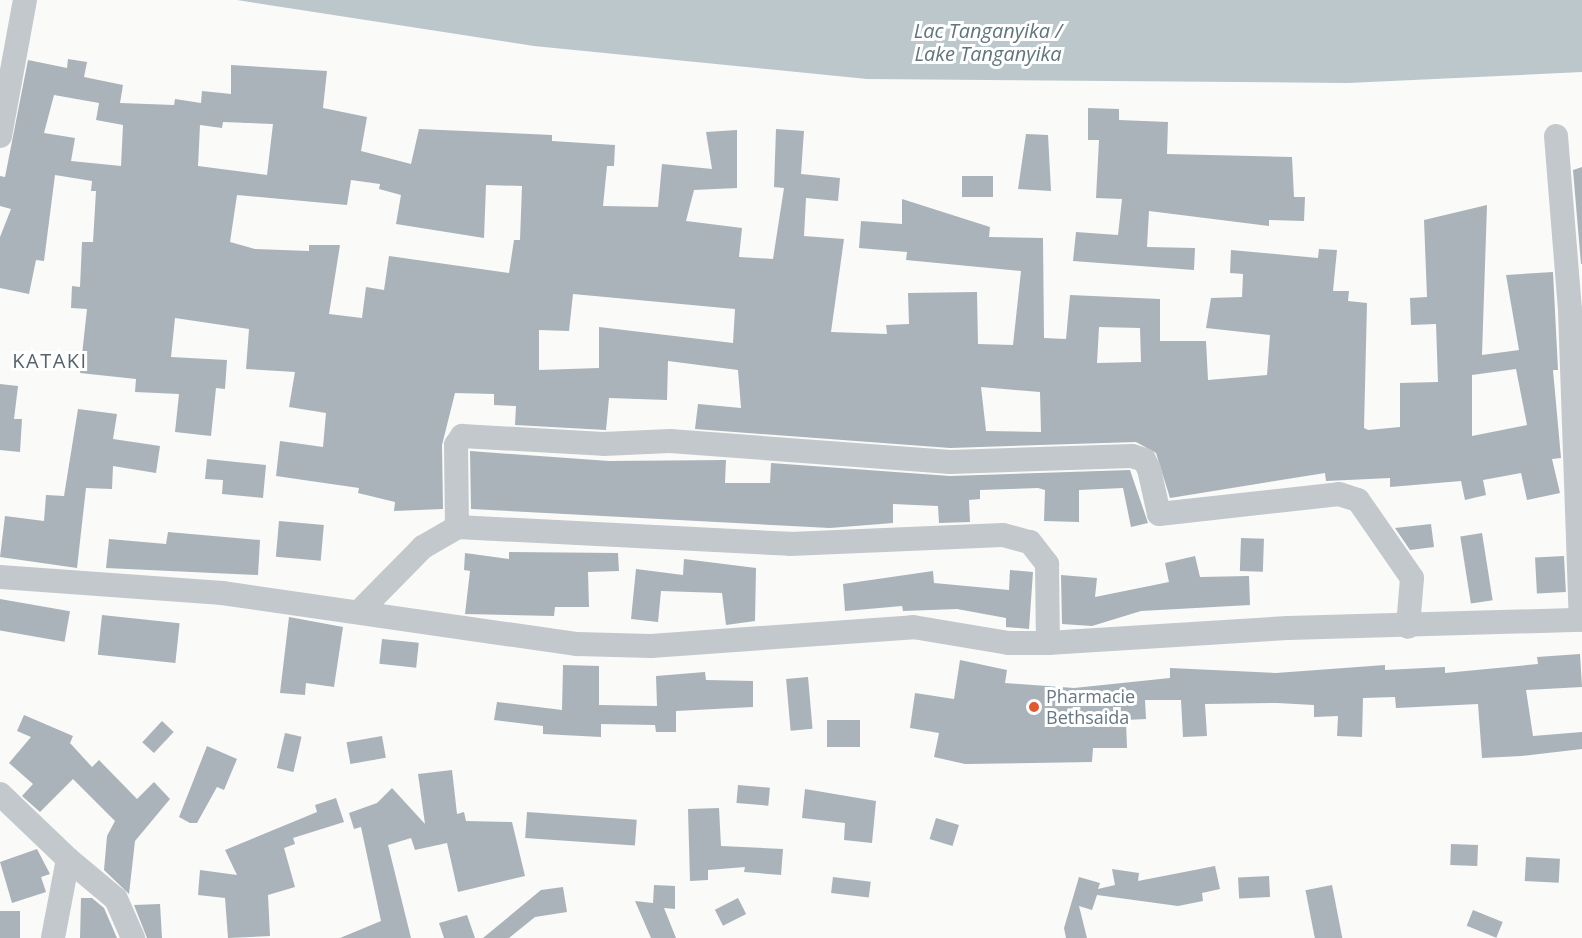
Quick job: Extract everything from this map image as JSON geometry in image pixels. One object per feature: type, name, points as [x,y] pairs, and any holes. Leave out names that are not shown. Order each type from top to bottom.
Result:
[{"type":"street","points":[[0,136],[25,0]]},
{"type":"street","points":[[0,576],[222,593],[360,611],[577,644],[651,646],[913,627],[1009,643],[1048,643],[1582,620],[1570,309],[1556,136]]},
{"type":"street","points":[[457,527],[456,445],[462,436],[603,444],[670,441],[950,462],[1132,456],[1144,460],[1149,469],[1159,514],[1339,494],[1359,501],[1412,578],[1408,627]]},
{"type":"street","points":[[360,611],[423,547],[457,527],[790,544],[1003,535],[1030,542],[1047,564],[1048,643]]},
{"type":"street","points":[[0,794],[68,859],[116,898],[133,938]]},
{"type":"street","points":[[53,938],[68,859]]},
{"type":"water","name":"Lac Tanganyika / Lake Tanganyika","points":[[237,0],[1582,0],[1582,72],[1348,83],[867,79],[534,46]]},
{"type":"building","points":[[68,59],[87,62],[84,77],[123,85],[120,103],[174,105],[175,99],[201,103],[202,91],[231,94],[231,65],[327,71],[323,108],[367,117],[361,151],[411,164],[419,129],[552,135],[552,141],[615,145],[614,166],[607,166],[603,206],[658,207],[662,164],[712,169],[706,132],[737,130],[737,188],[694,190],[686,221],[742,228],[739,257],[773,259],[784,188],[774,187],[776,129],[804,131],[801,174],[840,178],[838,201],[806,198],[804,236],[844,239],[831,332],[887,334],[886,325],[909,324],[908,293],[977,292],[978,344],[1013,345],[1021,271],[906,260],[907,252],[859,248],[861,221],[902,224],[902,199],[990,227],[989,237],[1043,238],[1044,338],[1066,339],[1070,295],[1160,299],[1160,341],[1206,341],[1208,380],[1267,375],[1270,335],[1206,328],[1211,298],[1242,297],[1243,274],[1230,273],[1231,250],[1318,258],[1319,249],[1337,250],[1333,291],[1349,291],[1348,301],[1367,303],[1364,428],[1368,430],[1400,427],[1400,383],[1438,382],[1436,324],[1411,325],[1410,298],[1427,297],[1424,220],[1487,205],[1482,355],[1519,350],[1506,275],[1553,272],[1558,370],[1553,370],[1561,458],[1552,459],[1560,493],[1527,500],[1521,473],[1483,480],[1486,495],[1465,500],[1461,481],[1390,487],[1390,478],[1326,481],[1325,473],[1170,498],[1156,453],[1136,442],[950,448],[695,429],[698,404],[741,408],[738,370],[668,361],[667,400],[609,398],[606,430],[515,425],[516,406],[494,405],[494,394],[455,393],[442,445],[443,509],[394,511],[395,502],[358,493],[359,488],[276,476],[280,441],[323,447],[326,413],[289,407],[295,372],[246,369],[249,329],[175,318],[171,357],[227,360],[225,389],[216,388],[211,436],[175,432],[179,394],[135,392],[136,379],[80,373],[87,309],[71,308],[72,286],[80,287],[82,242],[93,242],[96,191],[91,191],[92,181],[55,175],[44,261],[36,260],[29,294],[0,288],[0,237],[11,209],[0,206],[0,176],[5,177],[28,60],[67,68]],"holes":[[[54,95],[99,103],[96,120],[123,125],[121,166],[71,161],[75,138],[44,133]],[[223,122],[273,124],[267,175],[198,166],[200,125],[222,128]],[[351,180],[380,184],[379,189],[401,195],[396,224],[484,238],[486,185],[522,186],[520,240],[514,240],[509,273],[389,256],[384,290],[366,287],[362,318],[329,314],[340,245],[309,245],[309,251],[255,249],[230,242],[237,195],[347,205]],[[573,294],[735,309],[733,343],[599,327],[599,368],[539,370],[539,330],[569,331]],[[1099,327],[1140,328],[1141,362],[1097,363]],[[1516,369],[1527,425],[1472,436],[1472,375]],[[981,387],[1040,392],[1041,432],[986,431]]]},
{"type":"building","points":[[1088,108],[1119,109],[1119,120],[1168,122],[1167,154],[1292,157],[1294,197],[1305,197],[1304,221],[1269,220],[1269,226],[1149,211],[1147,247],[1195,248],[1194,270],[1073,261],[1076,232],[1118,235],[1122,199],[1096,198],[1099,140],[1088,140]]},
{"type":"building","points":[[1026,134],[1048,135],[1051,191],[1018,189]]},
{"type":"building","points":[[1582,167],[1582,264],[1581,264],[1573,170]]},
{"type":"building","points":[[962,176],[993,176],[993,197],[962,197]]},
{"type":"building","points":[[0,384],[18,386],[14,419],[22,419],[20,452],[0,450]]},
{"type":"building","points":[[78,409],[117,414],[113,439],[160,446],[156,473],[113,466],[112,489],[86,488],[77,568],[0,557],[5,516],[44,521],[46,495],[64,496]]},
{"type":"building","points":[[470,451],[609,461],[726,460],[725,483],[770,483],[771,463],[950,476],[1130,470],[1148,523],[1131,527],[1123,488],[1079,490],[1079,522],[1044,521],[1045,490],[1038,488],[980,490],[980,499],[969,500],[970,522],[939,523],[938,506],[893,504],[893,523],[830,528],[471,509]]},
{"type":"building","points":[[207,459],[266,465],[263,498],[222,494],[223,480],[205,479]]},
{"type":"building","points":[[279,521],[324,525],[321,561],[276,557]]},
{"type":"building","points":[[1431,524],[1434,547],[1410,550],[1395,528]]},
{"type":"building","points":[[168,532],[260,540],[258,575],[106,568],[109,539],[166,544]]},
{"type":"building","points":[[1482,533],[1493,600],[1471,604],[1460,536]]},
{"type":"building","points":[[1241,538],[1264,539],[1263,572],[1240,571]]},
{"type":"building","points":[[509,552],[618,553],[619,571],[588,572],[589,607],[555,607],[554,616],[465,614],[470,571],[464,570],[465,553],[509,559]]},
{"type":"building","points":[[1195,556],[1200,577],[1249,576],[1250,605],[1141,611],[1092,626],[1062,624],[1061,575],[1097,578],[1095,597],[1169,582],[1165,563]]},
{"type":"building","points":[[1564,556],[1566,592],[1537,593],[1535,558]]},
{"type":"building","points":[[684,559],[756,568],[755,621],[726,625],[722,593],[661,591],[658,622],[631,619],[636,569],[683,575]]},
{"type":"building","points":[[1010,570],[1033,572],[1029,629],[1006,627],[1006,618],[957,609],[903,611],[902,606],[845,611],[843,584],[933,571],[934,583],[1009,590]]},
{"type":"building","points":[[0,599],[70,611],[65,642],[0,630]]},
{"type":"building","points":[[102,615],[180,623],[175,663],[98,655]]},
{"type":"building","points":[[289,617],[343,627],[334,687],[306,683],[305,695],[280,693]]},
{"type":"building","points":[[382,639],[419,643],[416,668],[379,664]]},
{"type":"building","points":[[1580,654],[1582,687],[1526,690],[1533,736],[1582,732],[1582,749],[1521,756],[1482,758],[1478,704],[1396,708],[1395,697],[1363,698],[1362,737],[1337,736],[1338,716],[1314,717],[1314,705],[1277,703],[1205,704],[1207,736],[1183,737],[1181,700],[1145,700],[1146,719],[1126,720],[1127,748],[1093,748],[1092,762],[965,764],[934,757],[939,733],[910,728],[915,693],[954,699],[960,660],[1007,670],[1005,683],[1074,688],[1170,678],[1170,668],[1276,673],[1385,665],[1385,670],[1445,667],[1445,673],[1538,664],[1537,657]]},
{"type":"building","points":[[563,665],[599,666],[599,705],[657,706],[656,676],[705,672],[706,680],[753,681],[753,707],[676,711],[676,732],[656,732],[655,725],[601,724],[601,737],[543,734],[543,726],[494,720],[497,702],[562,710]]},
{"type":"building","points":[[808,677],[813,729],[791,731],[786,679]]},
{"type":"building","points":[[24,715],[73,736],[70,743],[92,767],[99,760],[137,799],[154,782],[170,799],[135,841],[129,894],[104,870],[107,836],[115,821],[73,779],[40,812],[22,796],[33,784],[9,763],[31,737],[17,731]]},
{"type":"building","points":[[827,720],[860,720],[860,747],[827,747]]},
{"type":"building","points":[[162,721],[174,732],[154,753],[142,742]]},
{"type":"building","points":[[285,733],[302,737],[293,772],[277,768]]},
{"type":"building","points":[[382,736],[386,758],[350,764],[347,742]]},
{"type":"building","points":[[207,746],[237,759],[224,790],[217,787],[197,823],[190,823],[179,817]]},
{"type":"building","points":[[452,770],[457,814],[464,812],[466,821],[512,822],[525,876],[458,892],[447,843],[415,850],[411,838],[388,845],[411,938],[340,938],[381,921],[361,827],[354,829],[349,813],[377,803],[392,788],[425,824],[418,774]]},
{"type":"building","points":[[738,785],[770,788],[768,806],[736,803]]},
{"type":"building","points":[[805,789],[876,801],[872,843],[844,840],[845,823],[802,818]]},
{"type":"building","points":[[336,798],[344,822],[293,838],[295,844],[284,848],[295,887],[268,895],[270,936],[228,938],[225,898],[198,895],[200,870],[237,875],[225,850],[317,812],[315,805]]},
{"type":"building","points":[[719,808],[721,846],[783,849],[781,875],[744,872],[745,867],[708,870],[708,880],[690,881],[688,809]]},
{"type":"building","points":[[527,812],[637,820],[635,846],[525,838]]},
{"type":"building","points":[[936,818],[959,825],[953,846],[930,839]]},
{"type":"building","points":[[1451,844],[1478,845],[1477,866],[1450,865]]},
{"type":"building","points":[[37,849],[50,874],[41,877],[46,892],[12,903],[0,862]]},
{"type":"building","points":[[1526,857],[1560,859],[1559,883],[1525,881]]},
{"type":"building","points":[[1215,866],[1220,889],[1202,893],[1203,901],[1178,906],[1097,895],[1092,910],[1079,906],[1087,938],[1066,938],[1064,928],[1079,877],[1100,883],[1098,889],[1115,885],[1112,869],[1139,873],[1138,881]]},
{"type":"building","points":[[1269,876],[1270,897],[1239,899],[1238,878]]},
{"type":"building","points":[[833,877],[871,882],[869,898],[831,893]]},
{"type":"building","points":[[654,885],[675,886],[675,909],[664,908],[676,938],[651,938],[635,901],[653,903]]},
{"type":"building","points":[[1332,885],[1342,938],[1315,938],[1305,890]]},
{"type":"building","points":[[563,887],[567,912],[535,917],[509,938],[483,938],[541,890]]},
{"type":"building","points":[[81,898],[92,898],[104,908],[117,938],[80,938]]},
{"type":"building","points":[[738,898],[746,914],[723,926],[715,910]]},
{"type":"building","points":[[160,904],[162,938],[147,938],[134,905]]},
{"type":"building","points":[[1473,910],[1503,922],[1496,938],[1467,926]]},
{"type":"building","points":[[0,911],[20,911],[20,938],[0,938]]},
{"type":"building","points":[[467,915],[475,938],[444,938],[439,923]]},
{"type":"place","name":"Pharmacie Bethsaida","points":[[1034,707]]},
{"type":"district","name":"KATAKI","points":[[50,360]]}]
